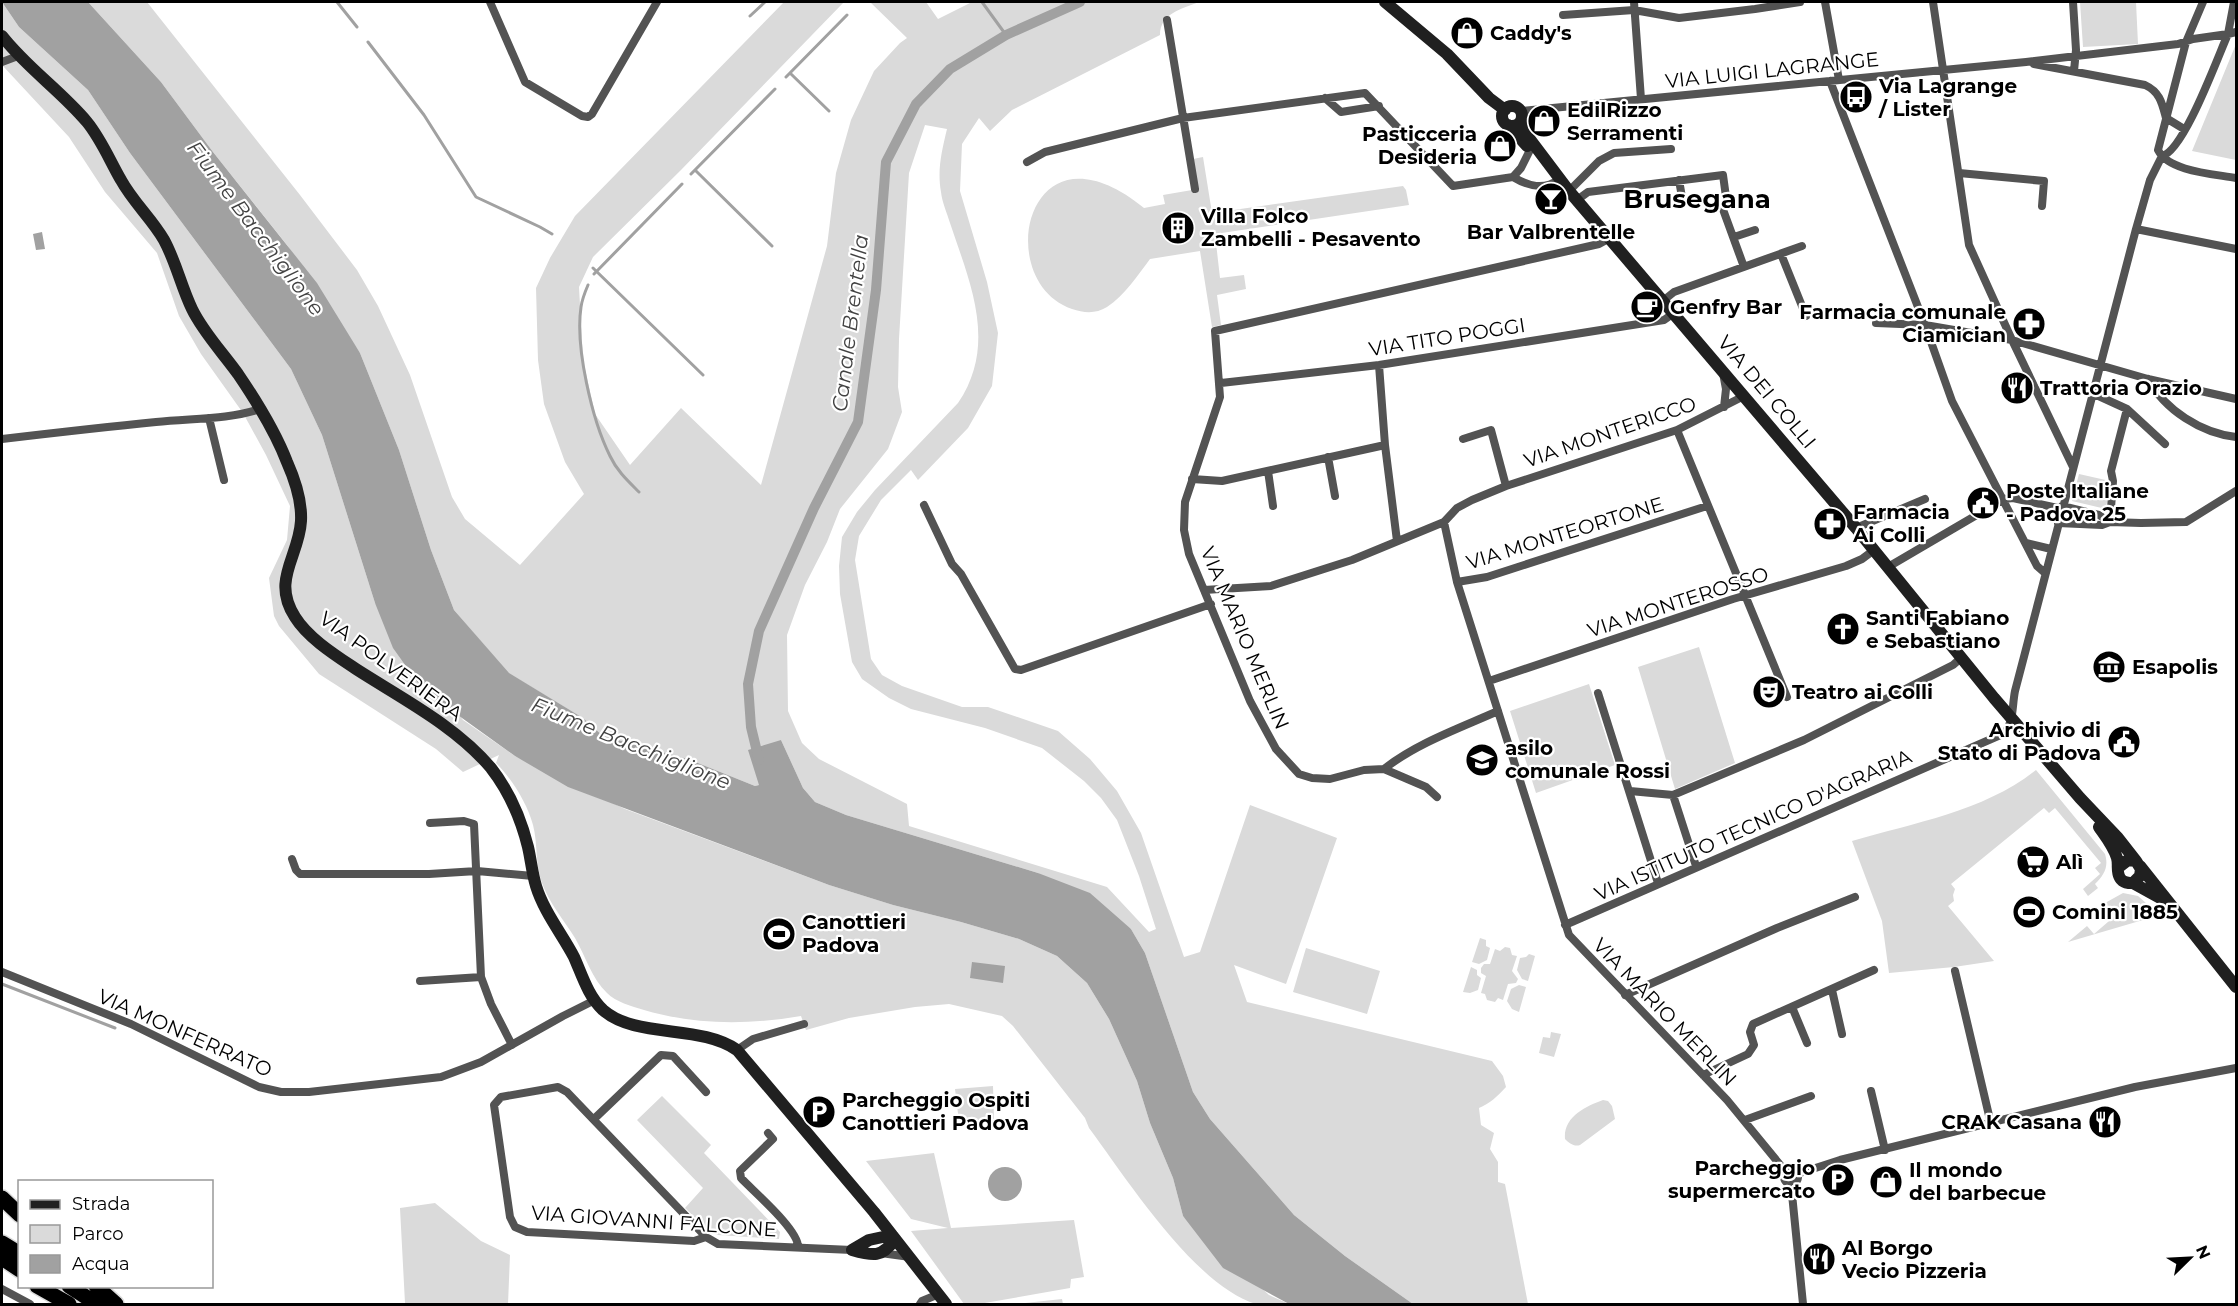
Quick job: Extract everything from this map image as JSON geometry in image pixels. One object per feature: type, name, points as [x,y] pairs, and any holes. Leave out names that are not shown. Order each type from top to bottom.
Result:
[{"type":"highway","points":[[2,1198],[18,1213]]},
{"type":"highway","points":[[2,1243],[18,1253]]},
{"type":"highway","points":[[2,1258],[18,1269]]},
{"type":"highway","points":[[2,1267],[18,1276]]},
{"type":"highway","points":[[39,1288],[70,1305]]},
{"type":"highway","points":[[44,1288],[70,1305]]},
{"type":"highway","points":[[71,1288],[97,1305]]},
{"type":"highway","points":[[97,1288],[116,1305]]},
{"type":"street","points":[[490,2],[525,82],[582,116],[588,117],[592,114],[657,2]]},
{"type":"street","points":[[1385,2],[1447,54],[1490,98],[1505,110],[1514,106],[1517,119]]},
{"type":"street","points":[[1563,15],[1634,6],[1679,18],[1800,2]]},
{"type":"street","points":[[1825,2],[1839,80]]},
{"type":"street","points":[[1933,2],[1969,245],[2073,466]]},
{"type":"street","points":[[2073,2],[2076,56],[2074,71]]},
{"type":"street","points":[[2203,2],[2186,42],[2158,150],[2174,165],[2236,178]]},
{"type":"street","points":[[2013,719],[2012,704],[2051,549],[2150,180],[2162,156],[2174,149],[2232,33],[2234,2]]},
{"type":"street","points":[[1634,6],[1641,99]]},
{"type":"street","points":[[1167,20],[1195,189]]},
{"type":"street","points":[[2026,62],[2186,42],[2232,33]]},
{"type":"street","name":"VIA POLVERIERA","points":[[2,36],[18,56],[88,124],[123,185],[162,236],[172,255],[192,309],[275,433],[289,465],[301,503],[300,532],[287,568],[284,590],[294,616],[322,645],[440,724],[474,751],[490,768],[503,785],[522,825],[538,892],[595,1000],[610,1015],[623,1021],[711,1038],[725,1042],[737,1050],[874,1212],[943,1299]]},
{"type":"street","points":[[2,62],[18,56]]},
{"type":"street","points":[[2026,62],[2141,83],[2154,89],[2160,97],[2166,118],[2184,129]]},
{"type":"street","name":"VIA LUIGI LAGRANGE","points":[[1517,119],[1641,99],[2026,62]]},
{"type":"street","points":[[1830,81],[1952,400],[2037,567],[2045,573]]},
{"type":"street","points":[[1027,162],[1045,152],[1182,118],[1365,93],[1453,186],[1513,177],[1530,186],[1541,186],[1552,184],[1559,178]]},
{"type":"street","points":[[1325,98],[1341,112],[1379,106]]},
{"type":"street","name":"VIA DEI COLLI","points":[[1517,119],[1530,150],[1559,178]]},
{"type":"street","name":"VIA DEI COLLI","points":[[1517,119],[1573,195],[1856,528],[1961,658],[2080,798],[2118,838],[2236,987]]},
{"type":"street","points":[[1573,195],[1599,161],[1614,153],[1671,149]]},
{"type":"street","points":[[1513,177],[1521,168],[1530,150]]},
{"type":"street","points":[[1959,173],[2044,181],[2042,206]]},
{"type":"street","points":[[1573,195],[1723,175],[1723,201],[1744,267]]},
{"type":"street","points":[[1679,180],[1683,204]]},
{"type":"street","points":[[2136,229],[2236,249]]},
{"type":"street","points":[[1734,237],[1755,230]]},
{"type":"street","name":"VIA MARIO MERLIN","points":[[1384,769],[1364,770],[1330,779],[1312,778],[1299,774],[1276,749],[1250,701],[1189,554],[1184,530],[1185,502],[1220,397],[1221,383],[1215,331],[1588,247],[1603,243],[1610,238]]},
{"type":"street","points":[[1664,300],[1674,292],[1802,246]]},
{"type":"street","points":[[1780,254],[1806,316]]},
{"type":"street","name":"VIA TITO POGGI","points":[[1221,383],[1379,365],[1664,320],[1674,313]]},
{"type":"street","points":[[1876,323],[1925,325],[2012,340],[2148,379],[2236,399]]},
{"type":"street","points":[[1379,365],[1385,445],[1397,541]]},
{"type":"street","name":"VIA MONTERICCO","points":[[1722,369],[1726,389],[1724,407]]},
{"type":"street","points":[[2148,379],[2154,391],[2191,423],[2214,433],[2236,437]]},
{"type":"street","points":[[2092,393],[2127,409],[2165,444]]},
{"type":"street","name":"VIA MONTERICCO","points":[[1204,590],[1271,586],[1352,560],[1444,522],[1457,508],[1506,486],[1677,430],[1744,396]]},
{"type":"street","points":[[2,439],[208,418],[249,413],[261,409]]},
{"type":"street","points":[[2110,522],[2113,481],[2111,471],[2127,409]]},
{"type":"street","points":[[208,418],[224,480]]},
{"type":"street","name":"VIA MONTERICCO","points":[[1463,438],[1491,430],[1506,486]]},
{"type":"street","points":[[1677,430],[1787,697]]},
{"type":"street","points":[[1192,480],[1222,481],[1385,445]]},
{"type":"street","points":[[1328,457],[1335,496]]},
{"type":"street","points":[[1268,471],[1273,506]]},
{"type":"street","points":[[2058,523],[2102,525],[2110,522],[2186,522],[2236,491]]},
{"type":"street","points":[[1888,567],[2004,499],[2013,498],[2099,515],[2110,522]]},
{"type":"street","points":[[1856,528],[1925,499]]},
{"type":"street","points":[[924,505],[952,564],[961,574],[1015,669],[1021,670],[1211,604]]},
{"type":"street","name":"VIA MONTEORTONE","points":[[1444,522],[1457,582],[1487,577],[1707,506]]},
{"type":"street","points":[[2026,543],[2051,549]]},
{"type":"street","name":"VIA MONTEROSSO","points":[[1489,681],[1744,596],[1846,566],[1862,559],[1874,550]]},
{"type":"street","name":"VIA MARIO MERLIN","points":[[1457,582],[1569,935],[1745,1120],[1786,1172]]},
{"type":"street","points":[[1630,791],[1673,795],[1820,733],[1953,665],[1961,658]]},
{"type":"street","points":[[1598,693],[1658,883]]},
{"type":"street","points":[[1437,797],[1426,787],[1384,769],[1396,760],[1435,740],[1498,711]]},
{"type":"street","name":"VIA ISTITUTO TECNICO D'AGRARIA","points":[[1565,925],[2005,733],[2013,719]]},
{"type":"street","points":[[1673,795],[1696,866]]},
{"type":"street","name":"VIA DEI COLLI","points":[[2080,798],[2115,850],[2121,879],[2150,891],[2171,905]]},
{"type":"street","points":[[430,823],[464,821],[474,824],[481,977],[491,1004],[512,1045]]},
{"type":"street","points":[[292,859],[300,874],[429,874],[477,871],[533,876]]},
{"type":"street","points":[[2119,867],[2128,860],[2138,864],[2140,876],[2133,883]]},
{"type":"street","points":[[1625,995],[1777,928],[1856,897]]},
{"type":"street","points":[[1703,1075],[1748,1054],[1754,1045],[1750,1032],[1753,1024],[1874,970]]},
{"type":"street","points":[[1955,971],[1991,1124]]},
{"type":"street","name":"VIA MONFERRATO","points":[[2,972],[131,1024],[260,1087],[281,1092],[309,1092],[441,1077],[481,1062],[595,1000]]},
{"type":"street","points":[[420,981],[481,977]]},
{"type":"street","points":[[1832,990],[1842,1034]]},
{"type":"street","points":[[1792,1007],[1807,1043]]},
{"type":"street","points":[[737,1050],[753,1039],[804,1024]]},
{"type":"street","points":[[706,1092],[672,1056],[661,1055],[594,1119],[706,1237]]},
{"type":"street","points":[[1797,1174],[1840,1160],[2135,1087],[2234,1070]]},
{"type":"street","name":"VIA GIOVANNI FALCONE","points":[[594,1119],[567,1092],[558,1088],[501,1097],[494,1105],[510,1217],[515,1227],[527,1232],[614,1238],[694,1241],[706,1237],[718,1244],[852,1250]]},
{"type":"street","points":[[1871,1091],[1885,1150]]},
{"type":"street","points":[[1745,1120],[1811,1096]]},
{"type":"street","points":[[768,1133],[773,1139],[740,1171],[741,1178],[790,1229],[798,1241],[798,1247]]},
{"type":"street","points":[[1791,1184],[1786,1181],[1786,1172],[1792,1170],[1797,1174]]},
{"type":"street","points":[[1791,1184],[1796,1182],[1797,1174]]},
{"type":"street","points":[[1791,1184],[1803,1305]]},
{"type":"street","points":[[869,1240],[874,1224],[874,1212]]},
{"type":"street","points":[[852,1250],[869,1240],[894,1237]]},
{"type":"street","points":[[881,1253],[887,1251],[894,1237]]},
{"type":"street","points":[[852,1250],[910,1257]]},
{"type":"street","points":[[2,1288],[30,1305]]},
{"type":"street","points":[[920,1305],[922,1301],[943,1299]]},
{"type":"green space","points":[[2,2],[19,27],[88,90],[130,153],[291,369],[322,435],[375,603],[463,720],[515,756],[625,809],[829,885],[1019,939],[1057,956],[1087,983],[1109,1019],[1137,1081],[1150,1123],[1173,1178],[1183,1216],[1269,1295],[1289,1304],[1256,1304],[1233,1293],[1209,1276],[1186,1253],[1142,1201],[1089,1128],[1085,1118],[1013,1026],[1002,1016],[949,1004],[849,1018],[806,1030],[801,1016],[741,1022],[683,1019],[629,1005],[607,993],[597,981],[575,938],[545,890],[538,869],[535,832],[527,808],[508,776],[496,763],[499,755],[463,772],[436,749],[319,674],[279,626],[274,616],[269,578],[287,540],[290,506],[243,413],[201,354],[179,316],[157,253],[105,192],[69,137],[2,65]]},
{"type":"green space","points":[[88,2],[147,2],[300,195],[357,270],[378,306],[410,375],[452,497],[465,519],[520,565],[584,494],[565,462],[544,404],[538,360],[536,288],[550,258],[575,216],[784,2],[844,2],[593,257],[579,287],[583,360],[595,414],[630,465],[681,408],[761,485],[827,246],[836,173],[851,120],[874,71],[907,38],[870,2],[926,2],[938,19],[972,2],[1199,2],[1168,17],[1161,28],[1160,35],[1012,110],[990,131],[979,118],[962,144],[960,191],[987,282],[998,333],[992,386],[968,428],[918,480],[911,470],[881,500],[859,536],[855,560],[871,659],[882,675],[902,686],[962,707],[988,707],[1058,731],[1090,759],[1117,791],[1141,833],[1184,957],[1200,952],[1250,805],[1337,838],[1286,984],[1234,965],[1247,1002],[1492,1061],[1503,1076],[1506,1087],[1479,1108],[1481,1125],[1494,1133],[1490,1149],[1498,1162],[1498,1182],[1505,1184],[1528,1304],[1413,1304],[1345,1256],[1294,1215],[1210,1119],[1193,1092],[1145,953],[1131,929],[1038,873],[846,815],[815,802],[803,788],[781,740],[759,785],[755,786],[688,759],[603,736],[583,718],[508,673],[454,610],[431,550],[399,450],[360,353],[287,245],[161,82]],"holes":[[[925,125],[947,129],[941,160],[940,184],[943,204],[965,268],[977,313],[976,358],[970,381],[958,403],[875,490],[857,512],[842,537],[839,566],[840,594],[852,662],[862,679],[889,698],[911,709],[985,728],[1042,748],[1084,781],[1101,798],[1117,820],[1139,876],[1156,929],[1149,932],[1107,887],[909,826],[907,804],[819,759],[802,743],[788,711],[787,635],[805,585],[827,542],[840,509],[888,449],[902,412],[898,387],[899,339],[909,173]]]},
{"type":"green space","points":[[2080,2],[2136,2],[2138,44],[2083,47]]},
{"type":"green space","points":[[2236,44],[2236,160],[2192,151]]},
{"type":"green space","points":[[1203,157],[1212,213],[1403,186],[1409,205],[1215,234],[1220,278],[1244,275],[1246,289],[1217,295],[1221,325],[1212,327],[1200,251],[1150,259],[1120,297],[1099,311],[1085,312],[1072,309],[1047,293],[1032,268],[1028,239],[1033,212],[1048,190],[1072,179],[1104,184],[1144,208],[1165,204],[1163,195],[1198,189],[1193,159]]},
{"type":"green space","points":[[2079,474],[2110,481],[2106,509],[2072,501]]},
{"type":"green space","points":[[1699,647],[1735,763],[1675,789],[1638,667]]},
{"type":"green space","points":[[1589,684],[1615,765],[1536,793],[1510,711]]},
{"type":"green space","points":[[2036,770],[2105,854],[2105,870],[2095,884],[2098,888],[2088,896],[2083,889],[2100,874],[2095,868],[2101,863],[2055,808],[2049,813],[2044,808],[1951,884],[1955,889],[1954,901],[1948,906],[1994,961],[1889,973],[1882,921],[1852,841],[1972,806],[2016,784]]},
{"type":"green space","points":[[2123,893],[2138,896],[2154,910],[2143,920],[2068,942],[2087,926],[2094,934],[2116,915],[2105,903]]},
{"type":"green space","points":[[1480,938],[1486,940],[1486,946],[1490,948],[1487,960],[1479,964],[1472,962]]},
{"type":"green space","points":[[1505,947],[1510,948],[1512,955],[1517,956],[1512,971],[1518,979],[1516,983],[1508,984],[1503,1000],[1498,998],[1495,1002],[1487,1000],[1485,994],[1481,993],[1486,976],[1481,973],[1481,968],[1484,964],[1490,964],[1495,949],[1500,951]]},
{"type":"green space","points":[[1306,948],[1380,971],[1367,1014],[1293,992]]},
{"type":"green space","points":[[1529,954],[1535,956],[1528,981],[1522,979],[1517,970],[1520,958]]},
{"type":"green space","points":[[1471,967],[1477,970],[1477,975],[1481,978],[1478,990],[1470,993],[1463,992]]},
{"type":"green space","points":[[1519,985],[1526,987],[1519,1012],[1512,1009],[1507,1001],[1511,989]]},
{"type":"green space","points":[[1551,1032],[1561,1034],[1554,1057],[1539,1053],[1543,1037],[1550,1038]]},
{"type":"green space","points":[[993,1086],[994,1119],[959,1122],[955,1089]]},
{"type":"green space","points":[[662,1096],[711,1145],[704,1153],[780,1232],[779,1239],[718,1235],[710,1232],[685,1208],[703,1188],[637,1120]]},
{"type":"green space","points":[[1603,1100],[1608,1101],[1612,1106],[1615,1119],[1580,1145],[1574,1145],[1565,1139],[1565,1131],[1572,1119],[1583,1109]]},
{"type":"green space","points":[[934,1153],[951,1228],[1074,1220],[1084,1277],[1071,1279],[1070,1288],[979,1304],[964,1304],[911,1231],[948,1228],[911,1219],[866,1161]]},
{"type":"green space","points":[[435,1203],[481,1241],[510,1255],[508,1304],[405,1303],[400,1208]]},
{"type":"green space","points":[[1062,1299],[1063,1304],[1015,1304]]},
{"type":"water","name":"Fiume Bacchiglione","points":[[2,2],[88,2],[161,82],[213,152],[317,283],[360,353],[399,450],[431,550],[454,610],[509,673],[583,718],[603,736],[688,759],[755,786],[759,785],[748,750],[781,740],[803,788],[815,802],[846,815],[1038,873],[1090,893],[1131,929],[1145,953],[1193,1092],[1210,1119],[1294,1215],[1345,1256],[1413,1304],[1289,1304],[1223,1268],[1183,1216],[1173,1178],[1150,1123],[1137,1081],[1109,1019],[1087,983],[1057,956],[1019,939],[829,885],[568,787],[515,756],[423,690],[393,648],[375,603],[322,435],[291,369],[130,153],[88,90],[19,27]]},
{"type":"water","points":[[42,232],[45,249],[36,250],[33,234]]},
{"type":"water","points":[[972,962],[1005,966],[1003,983],[970,978]]},
{"type":"water","points":[[1005,1167],[1017,1172],[1022,1184],[1017,1196],[1005,1201],[993,1196],[988,1184],[993,1172]]},
{"type":"waterway","points":[[337,2],[357,27]]},
{"type":"waterway","points":[[750,16],[765,2]]},
{"type":"waterway","points":[[982,2],[1006,35]]},
{"type":"waterway","name":"Canale Brentella","points":[[759,760],[751,727],[748,684],[759,631],[814,508],[858,422],[876,290],[886,162],[916,104],[950,69],[1006,35],[1080,2]]},
{"type":"waterway","points":[[786,77],[847,15]]},
{"type":"waterway","points":[[368,42],[424,115],[476,197],[552,234]]},
{"type":"waterway","points":[[790,73],[829,111]]},
{"type":"waterway","points":[[691,174],[775,89]]},
{"type":"waterway","points":[[695,170],[772,246]]},
{"type":"waterway","points":[[594,274],[682,184]]},
{"type":"waterway","points":[[593,268],[703,375]]},
{"type":"waterway","points":[[588,285],[581,304],[580,342],[591,404],[603,441],[613,461],[623,476],[639,492]]},
{"type":"waterway","points":[[2,984],[115,1028]]},
{"type":"place","name":"Caddy's","points":[[1467,33]]},
{"type":"place","name":"Via Lagrange / Lister","points":[[1856,97]]},
{"type":"place","name":"EdilRizzo Serramenti","points":[[1544,121]]},
{"type":"place","name":"Pasticceria Desideria","points":[[1500,146]]},
{"type":"place","name":"Bar Valbrentelle","points":[[1551,199]]},
{"type":"place","name":"Villa Folco Zambelli - Pesavento","points":[[1178,228]]},
{"type":"place","name":"Genfry Bar","points":[[1647,307]]},
{"type":"place","name":"Farmacia comunale Ciamician","points":[[2029,324]]},
{"type":"place","name":"Trattoria Orazio","points":[[2017,388]]},
{"type":"place","name":"Poste Italiane - Padova 25","points":[[1983,503]]},
{"type":"place","name":"Farmacia Ai Colli","points":[[1830,524]]},
{"type":"place","name":"Santi Fabiano e Sebastiano","points":[[1843,629]]},
{"type":"place","name":"Esapolis","points":[[2109,667]]},
{"type":"place","name":"Teatro ai Colli","points":[[1769,692]]},
{"type":"place","name":"Archivio di Stato di Padova","points":[[2124,742]]},
{"type":"place","name":"asilo comunale Rossi","points":[[1482,760]]},
{"type":"place","name":"Alì","points":[[2033,862]]},
{"type":"place","name":"Comini 1885","points":[[2029,912]]},
{"type":"place","name":"Canottieri Padova","points":[[779,934]]},
{"type":"place","name":"Parcheggio Ospiti Canottieri Padova","points":[[819,1112]]},
{"type":"place","name":"CRAK Casana","points":[[2105,1122]]},
{"type":"place","name":"Parcheggio supermercato","points":[[1838,1180]]},
{"type":"place","name":"Il mondo del barbecue","points":[[1886,1182]]},
{"type":"place","name":"Al Borgo Vecio Pizzeria","points":[[1819,1259]]},
{"type":"district","name":"Brusegana","points":[[1697,199]]}]
